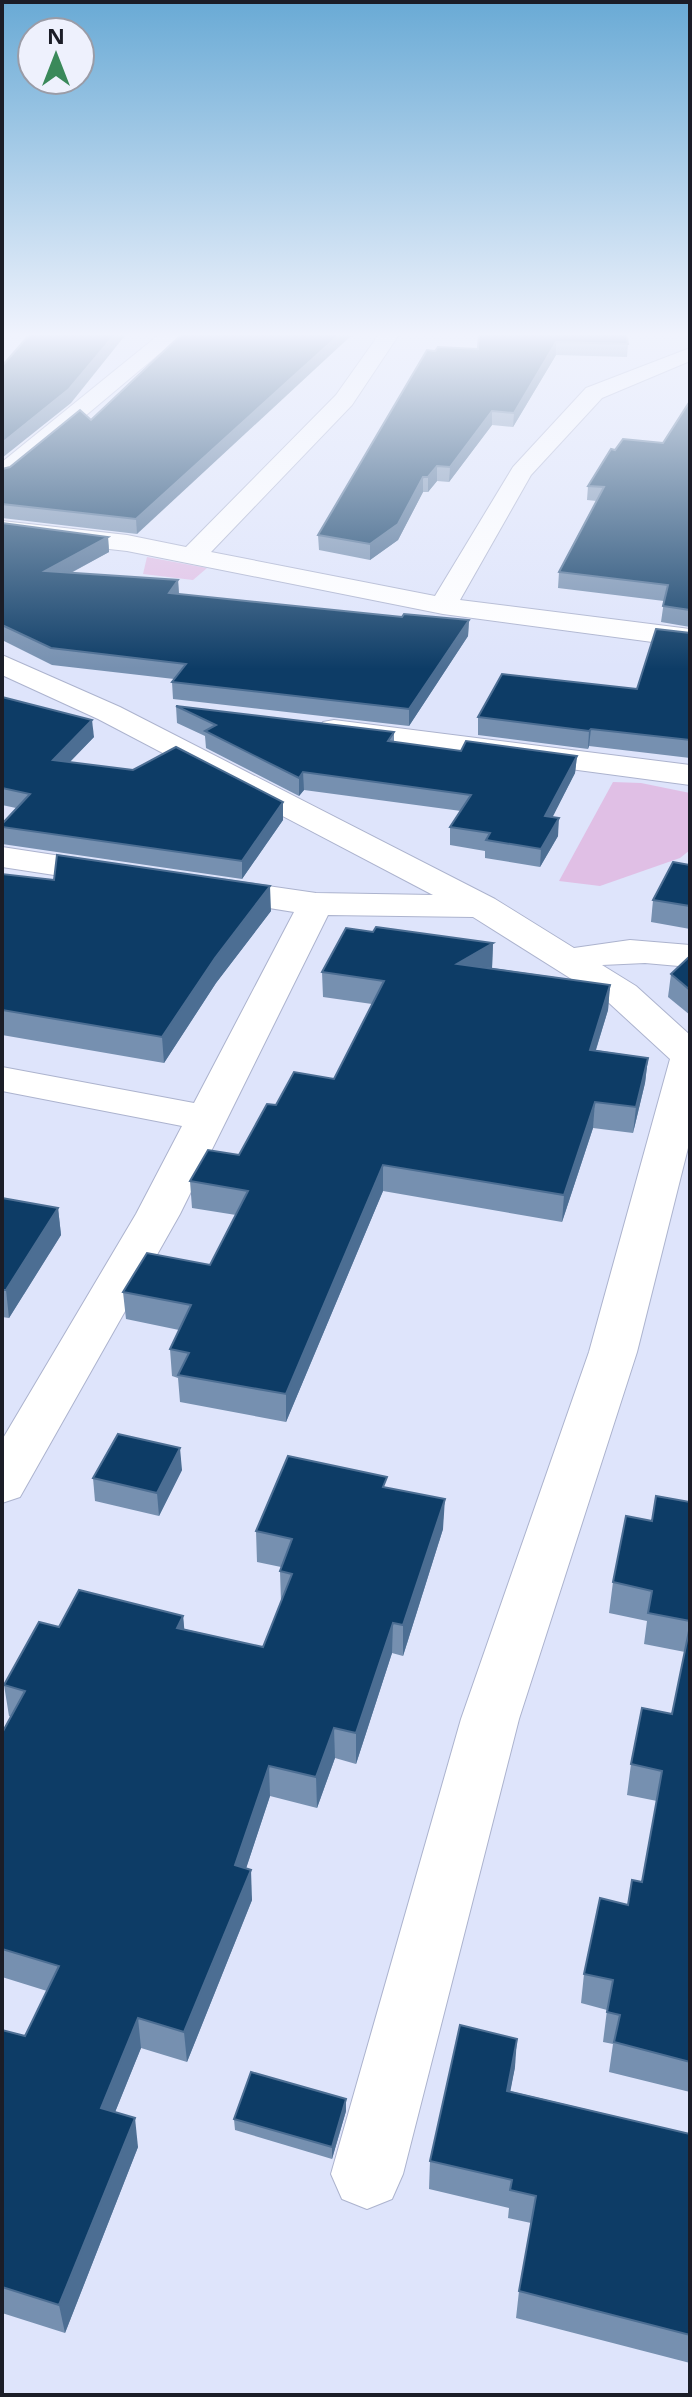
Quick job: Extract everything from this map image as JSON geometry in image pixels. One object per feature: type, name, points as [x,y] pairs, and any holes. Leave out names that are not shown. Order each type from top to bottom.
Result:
[{"type":"street","points":[[2,474],[38,445]]},
{"type":"street","points":[[193,555],[300,445]]},
{"type":"street","points":[[443,606],[521,472],[546,445]]},
{"type":"street","points":[[2,529],[80,536],[193,555],[443,606],[690,638]]},
{"type":"street","points":[[2,664],[109,713],[482,907],[622,994],[690,1058],[613,1352],[490,1719],[367,2174]]},
{"type":"street","points":[[109,713],[167,710]]},
{"type":"street","points":[[299,724],[690,775]]},
{"type":"street","points":[[2,857],[316,904],[482,907]]},
{"type":"street","points":[[2,1484],[158,1214],[316,904]]},
{"type":"street","points":[[571,960],[612,950],[643,949],[690,956]]},
{"type":"street","points":[[2,1079],[207,1118]]},
{"type":"shaded area","points":[[147,557],[207,568],[193,580],[143,574]]},
{"type":"shaded area","points":[[613,782],[641,783],[690,793],[690,850],[680,858],[600,886],[559,881]]},
{"type":"building","points":[[37,445],[218,445],[136,519],[2,504],[2,469],[10,467]]},
{"type":"building","points":[[371,445],[467,445],[450,467],[437,466],[428,477],[423,477],[398,524],[370,544],[318,535]]},
{"type":"building","points":[[619,445],[690,445],[690,610],[663,606],[668,585],[559,572],[604,487],[588,486],[611,449],[615,450]]},
{"type":"building","points":[[2,523],[108,537],[45,571],[178,580],[169,593],[402,617],[404,614],[469,620],[409,709],[172,682],[186,664],[51,648],[2,625]]},
{"type":"building","points":[[656,629],[690,633],[690,740],[478,717],[502,674],[637,689]]},
{"type":"building","points":[[2,697],[92,720],[53,760],[133,770],[176,747],[283,802],[242,861],[2,827],[30,794],[2,788]]},
{"type":"building","points":[[176,706],[394,732],[388,741],[461,751],[466,741],[577,756],[545,816],[559,818],[541,849],[486,840],[490,833],[450,827],[471,795],[303,772],[299,778],[205,731],[216,725]]},
{"type":"building","points":[[57,855],[270,886],[215,958],[162,1037],[2,1010],[2,874],[54,880]]},
{"type":"building","points":[[673,862],[690,865],[690,906],[653,900]]},
{"type":"building","points":[[376,927],[493,943],[457,964],[610,985],[590,1050],[648,1058],[636,1107],[595,1102],[564,1195],[383,1165],[286,1394],[178,1375],[189,1353],[170,1349],[191,1305],[123,1292],[147,1253],[210,1265],[248,1191],[190,1181],[208,1150],[239,1155],[267,1104],[276,1105],[294,1072],[334,1079],[384,981],[322,972],[346,928],[373,932]]},
{"type":"building","points":[[690,956],[690,990],[671,974]]},
{"type":"building","points":[[2,1198],[58,1208],[6,1290],[2,1290]]},
{"type":"building","points":[[118,1434],[180,1448],[157,1493],[93,1478]]},
{"type":"building","points":[[288,1456],[387,1477],[383,1487],[445,1499],[403,1625],[393,1623],[356,1733],[334,1728],[316,1777],[269,1766],[235,1865],[251,1870],[184,2032],[138,2018],[101,2108],[135,2118],[59,2305],[2,2287],[2,2030],[25,2036],[59,1966],[2,1949],[2,1733],[25,1691],[4,1685],[39,1622],[59,1627],[79,1590],[183,1616],[177,1628],[263,1647],[292,1574],[280,1571],[292,1539],[256,1531]]},
{"type":"building","points":[[656,1496],[690,1502],[690,1621],[648,1613],[652,1591],[613,1582],[626,1516],[652,1521]]},
{"type":"building","points":[[690,1626],[690,2062],[614,2042],[620,2015],[607,2012],[613,1980],[584,1974],[600,1898],[628,1905],[632,1880],[642,1882],[662,1771],[631,1764],[642,1708],[672,1714]]},
{"type":"building","points":[[460,2025],[517,2039],[507,2091],[690,2134],[690,2335],[519,2291],[536,2196],[510,2190],[512,2180],[430,2161]]},
{"type":"building","points":[[251,2072],[346,2099],[332,2147],[234,2119]]}]
